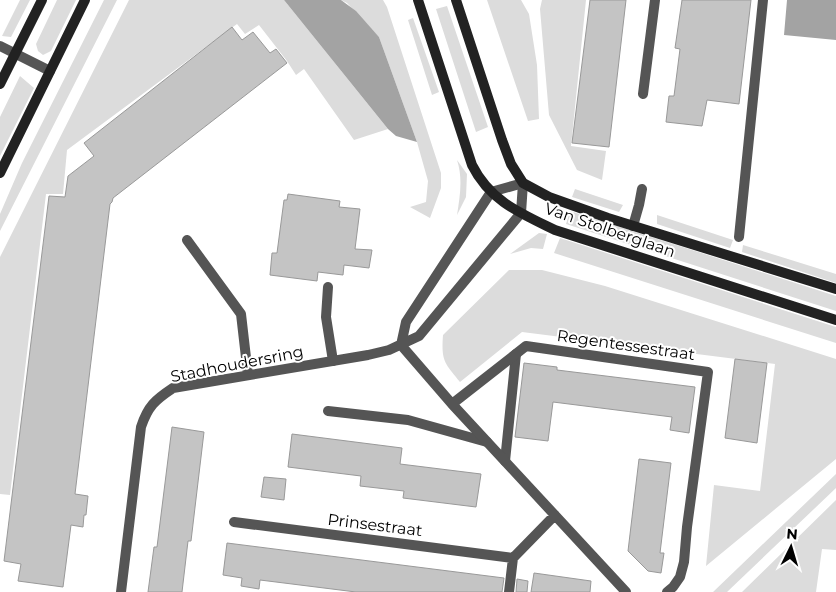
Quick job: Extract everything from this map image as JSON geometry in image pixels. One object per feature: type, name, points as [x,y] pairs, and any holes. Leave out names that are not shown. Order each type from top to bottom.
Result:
[{"type":"street","points":[[0,84],[42,0]]},
{"type":"street","points":[[0,173],[86,0]]},
{"type":"street","name":"Van Stolberglaan","points":[[418,0],[469,158],[480,180],[491,192],[521,213],[555,230],[836,320]]},
{"type":"street","name":"Van Stolberglaan","points":[[456,0],[511,164],[524,182],[549,197],[633,226],[836,289]]},
{"type":"street","points":[[643,94],[654,0]]},
{"type":"street","points":[[739,237],[763,0]]},
{"type":"street","points":[[0,46],[50,71]]},
{"type":"street","points":[[521,213],[524,182],[491,192],[406,322],[401,345],[452,404],[626,592]]},
{"type":"street","points":[[633,226],[642,189]]},
{"type":"street","name":"Stadhoudersring","points":[[122,592],[142,427],[146,411],[157,398],[173,388],[389,350],[419,336],[521,213]]},
{"type":"street","points":[[187,240],[241,314],[248,375]]},
{"type":"street","points":[[328,287],[326,317],[332,361]]},
{"type":"street","name":"Regentessestraat","points":[[452,404],[526,346],[708,372],[684,562],[680,577],[667,592]]},
{"type":"street","points":[[505,461],[516,354]]},
{"type":"street","points":[[328,411],[408,420],[487,442]]},
{"type":"street","points":[[509,592],[513,558],[555,515]]},
{"type":"street","name":"Prinsestraat","points":[[234,522],[513,558]]},
{"type":"shaded area","points":[[20,0],[30,0],[11,37],[2,36]]},
{"type":"shaded area","points":[[57,0],[76,0],[51,51],[43,55],[38,51],[36,44]]},
{"type":"shaded area","points":[[104,0],[117,0],[0,231],[0,214],[22,163]]},
{"type":"shaded area","points":[[129,0],[284,0],[388,129],[354,140],[304,69],[296,75],[259,25],[245,34],[237,24],[67,150],[63,194],[46,194],[10,495],[0,494],[0,257]]},
{"type":"shaded area","points":[[284,0],[341,0],[356,11],[379,37],[417,142],[396,136],[388,129]]},
{"type":"shaded area","points":[[341,0],[383,0],[387,7],[441,173],[441,188],[430,218],[410,207],[426,202],[428,181],[417,142],[379,37],[347,3]]},
{"type":"shaded area","points":[[487,0],[521,0],[529,14],[537,65],[539,119],[528,121]]},
{"type":"shaded area","points":[[542,0],[586,0],[571,146],[606,151],[602,180],[577,170],[549,115],[540,9]]},
{"type":"shaded area","points":[[787,0],[836,0],[836,40],[784,35]]},
{"type":"shaded area","points":[[447,6],[488,127],[476,132],[436,9]]},
{"type":"shaded area","points":[[413,18],[439,92],[432,95],[408,20]]},
{"type":"shaded area","points":[[20,76],[34,88],[0,156],[0,117]]},
{"type":"shaded area","points":[[457,160],[467,174],[466,197],[457,215],[460,180]]},
{"type":"shaded area","points":[[575,189],[623,205],[619,212],[572,197]]},
{"type":"shaded area","points":[[570,211],[836,296],[836,311],[566,224]]},
{"type":"shaded area","points":[[657,215],[733,240],[730,248],[657,224]]},
{"type":"shaded area","points":[[539,233],[547,234],[543,249],[531,248],[510,254]]},
{"type":"shaded area","points":[[560,238],[836,327],[836,343],[554,253]]},
{"type":"shaded area","points":[[743,245],[836,274],[836,283],[742,252]]},
{"type":"shaded area","points":[[509,270],[542,270],[605,286],[836,359],[836,459],[706,566],[714,485],[760,491],[775,364],[522,332],[460,382],[445,362],[443,335]]},
{"type":"shaded area","points":[[836,474],[836,488],[727,592],[713,592]]},
{"type":"shaded area","points":[[836,500],[836,550],[822,549],[816,592],[742,592]]},
{"type":"building","points":[[590,0],[626,0],[609,147],[572,143]]},
{"type":"building","points":[[682,0],[751,0],[739,104],[707,100],[702,126],[666,122],[669,96],[674,96],[680,49],[675,48]]},
{"type":"building","points":[[232,27],[242,40],[253,32],[270,53],[276,49],[287,63],[113,198],[110,204],[75,494],[88,496],[86,515],[84,515],[83,527],[71,525],[63,587],[18,581],[21,564],[4,561],[49,196],[65,197],[68,176],[94,156],[84,143]]},
{"type":"building","points":[[288,194],[340,201],[339,207],[360,209],[355,249],[372,250],[369,268],[344,265],[343,275],[318,272],[317,281],[270,275],[272,253],[277,253],[284,200],[287,200]]},
{"type":"building","points":[[735,359],[767,363],[757,443],[725,438]]},
{"type":"building","points":[[524,363],[557,367],[557,370],[695,387],[689,433],[670,430],[672,417],[553,402],[548,441],[515,437]]},
{"type":"building","points":[[172,427],[204,432],[191,541],[188,541],[182,592],[148,592],[154,547],[157,547]]},
{"type":"building","points":[[292,434],[402,448],[400,464],[481,474],[476,507],[403,498],[404,491],[360,486],[361,476],[288,467]]},
{"type":"building","points":[[639,459],[671,463],[660,553],[664,553],[661,573],[648,571],[628,551]]},
{"type":"building","points":[[264,477],[286,479],[284,500],[261,497]]},
{"type":"building","points":[[227,543],[504,578],[502,592],[356,592],[260,580],[259,589],[241,586],[242,578],[223,575]]},
{"type":"building","points":[[534,573],[591,581],[590,592],[531,592]]},
{"type":"building","points":[[517,579],[528,581],[527,592],[516,592]]}]
